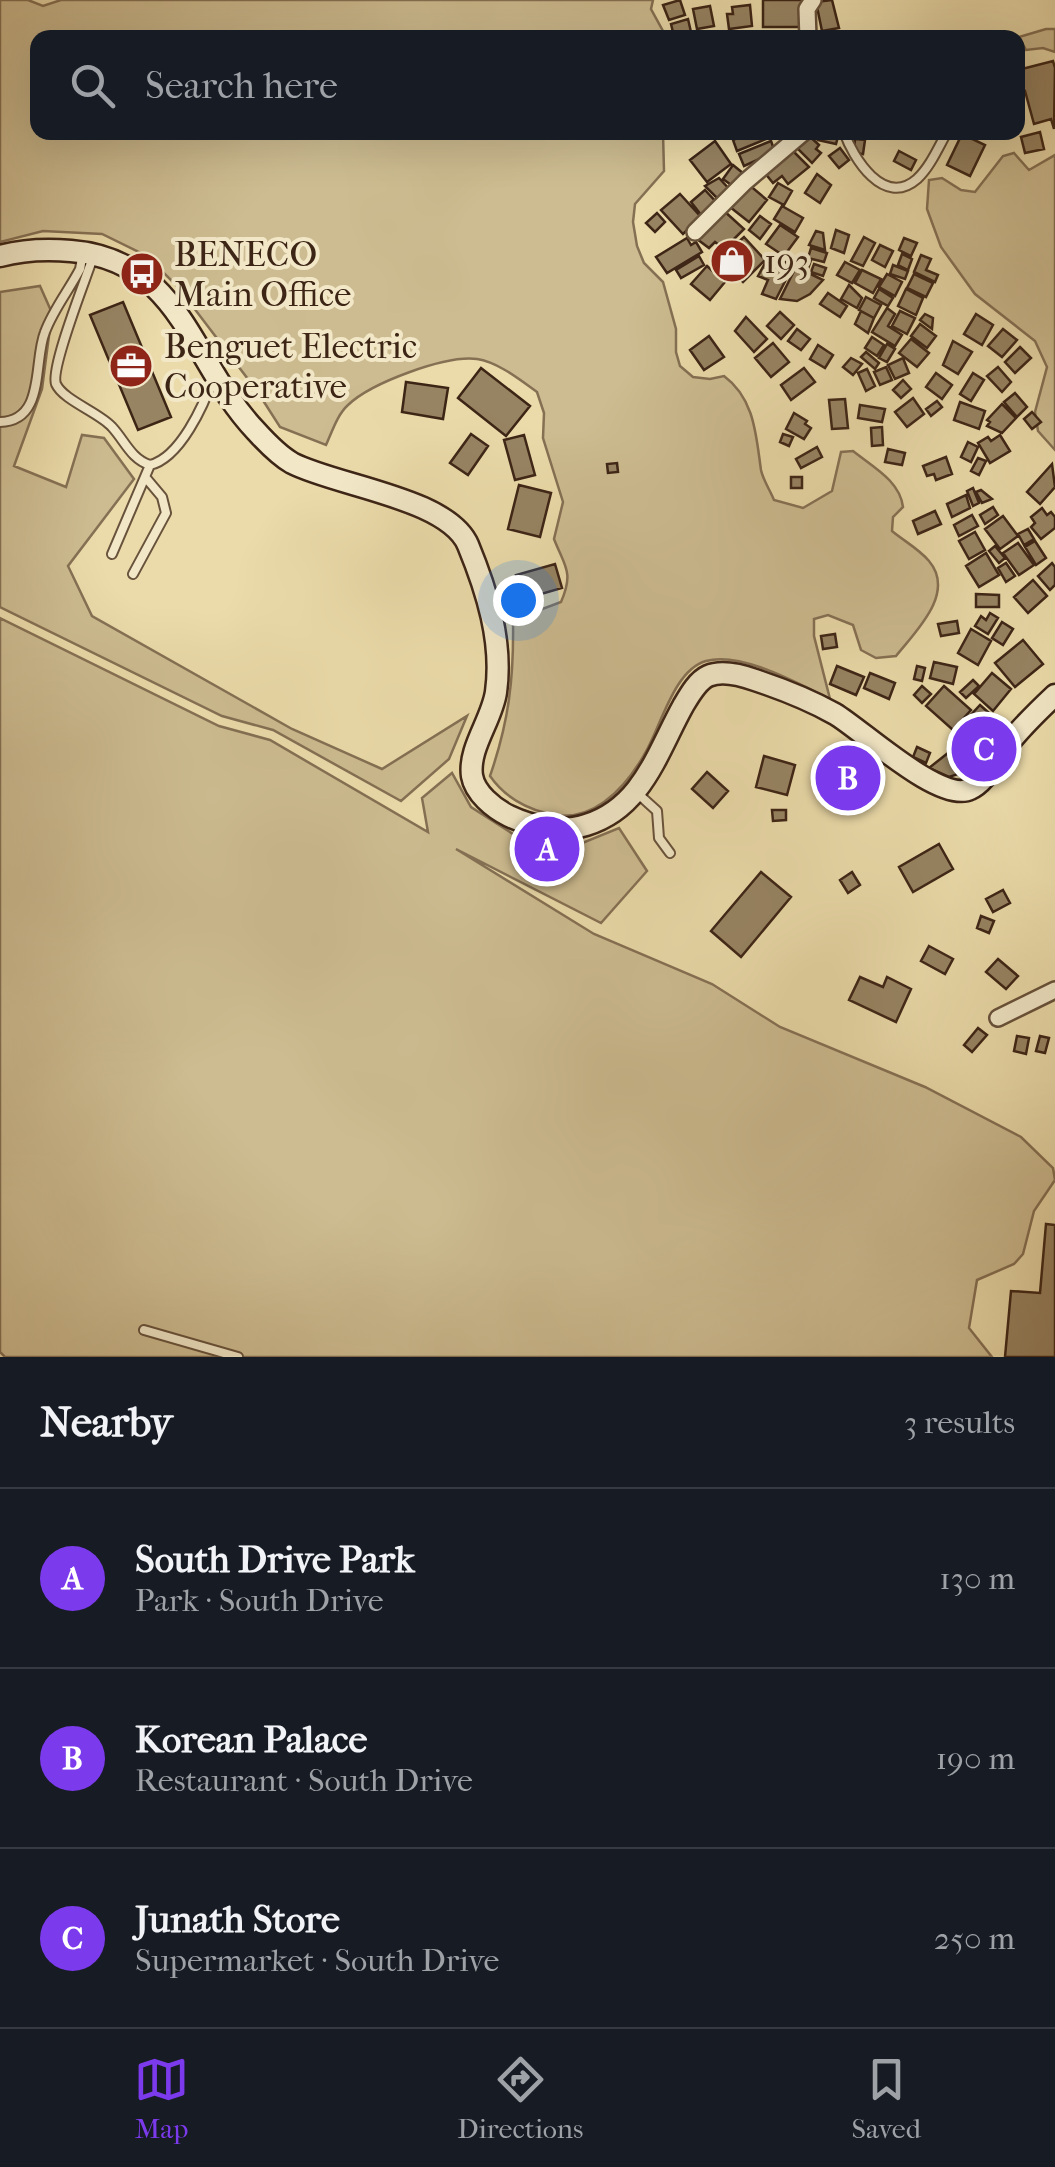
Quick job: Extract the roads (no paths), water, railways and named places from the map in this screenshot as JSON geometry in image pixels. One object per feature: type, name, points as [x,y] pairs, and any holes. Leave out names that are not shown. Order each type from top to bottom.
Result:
[{"type":"main road","points":[[0,256],[59,250],[88,252],[133,268],[159,290],[186,325],[248,423],[291,462],[438,515],[459,530],[489,598],[496,654],[496,693],[473,758],[472,772],[479,793],[504,814],[560,830],[596,822],[615,812],[636,792],[690,696],[700,681],[711,674],[748,677],[796,695],[836,715],[930,781],[958,792],[972,789],[984,778],[1007,745],[1055,695]]},
{"type":"street","points":[[808,30],[807,9],[813,0]]},
{"type":"street","points":[[696,232],[795,140]]},
{"type":"street","points":[[998,1018],[1055,990]]},
{"type":"lane","points":[[848,140],[863,170],[881,182],[899,186],[915,181],[942,140]]},
{"type":"lane","points":[[0,422],[12,422],[27,409],[37,385],[43,335],[88,252]]},
{"type":"lane","points":[[88,252],[56,384],[64,394],[112,426],[135,458],[150,465]]},
{"type":"lane","points":[[112,554],[150,465],[167,457],[183,438],[214,374]]},
{"type":"lane","points":[[133,574],[166,512],[162,497],[146,478]]},
{"type":"lane","points":[[636,792],[657,811],[658,838],[670,853]]},
{"type":"lane","points":[[144,1330],[238,1357]]},
{"type":"place","name":"193","points":[[732,261]]},
{"type":"place","name":"BENECO Main Office","points":[[142,274]]},
{"type":"place","name":"Benguet Electric Cooperative","points":[[131,366]]},
{"type":"place","name":"Junath Store","points":[[984,749]]},
{"type":"place","name":"Korean Palace","points":[[848,778]]},
{"type":"place","name":"South Drive Park","points":[[547,849]]}]
